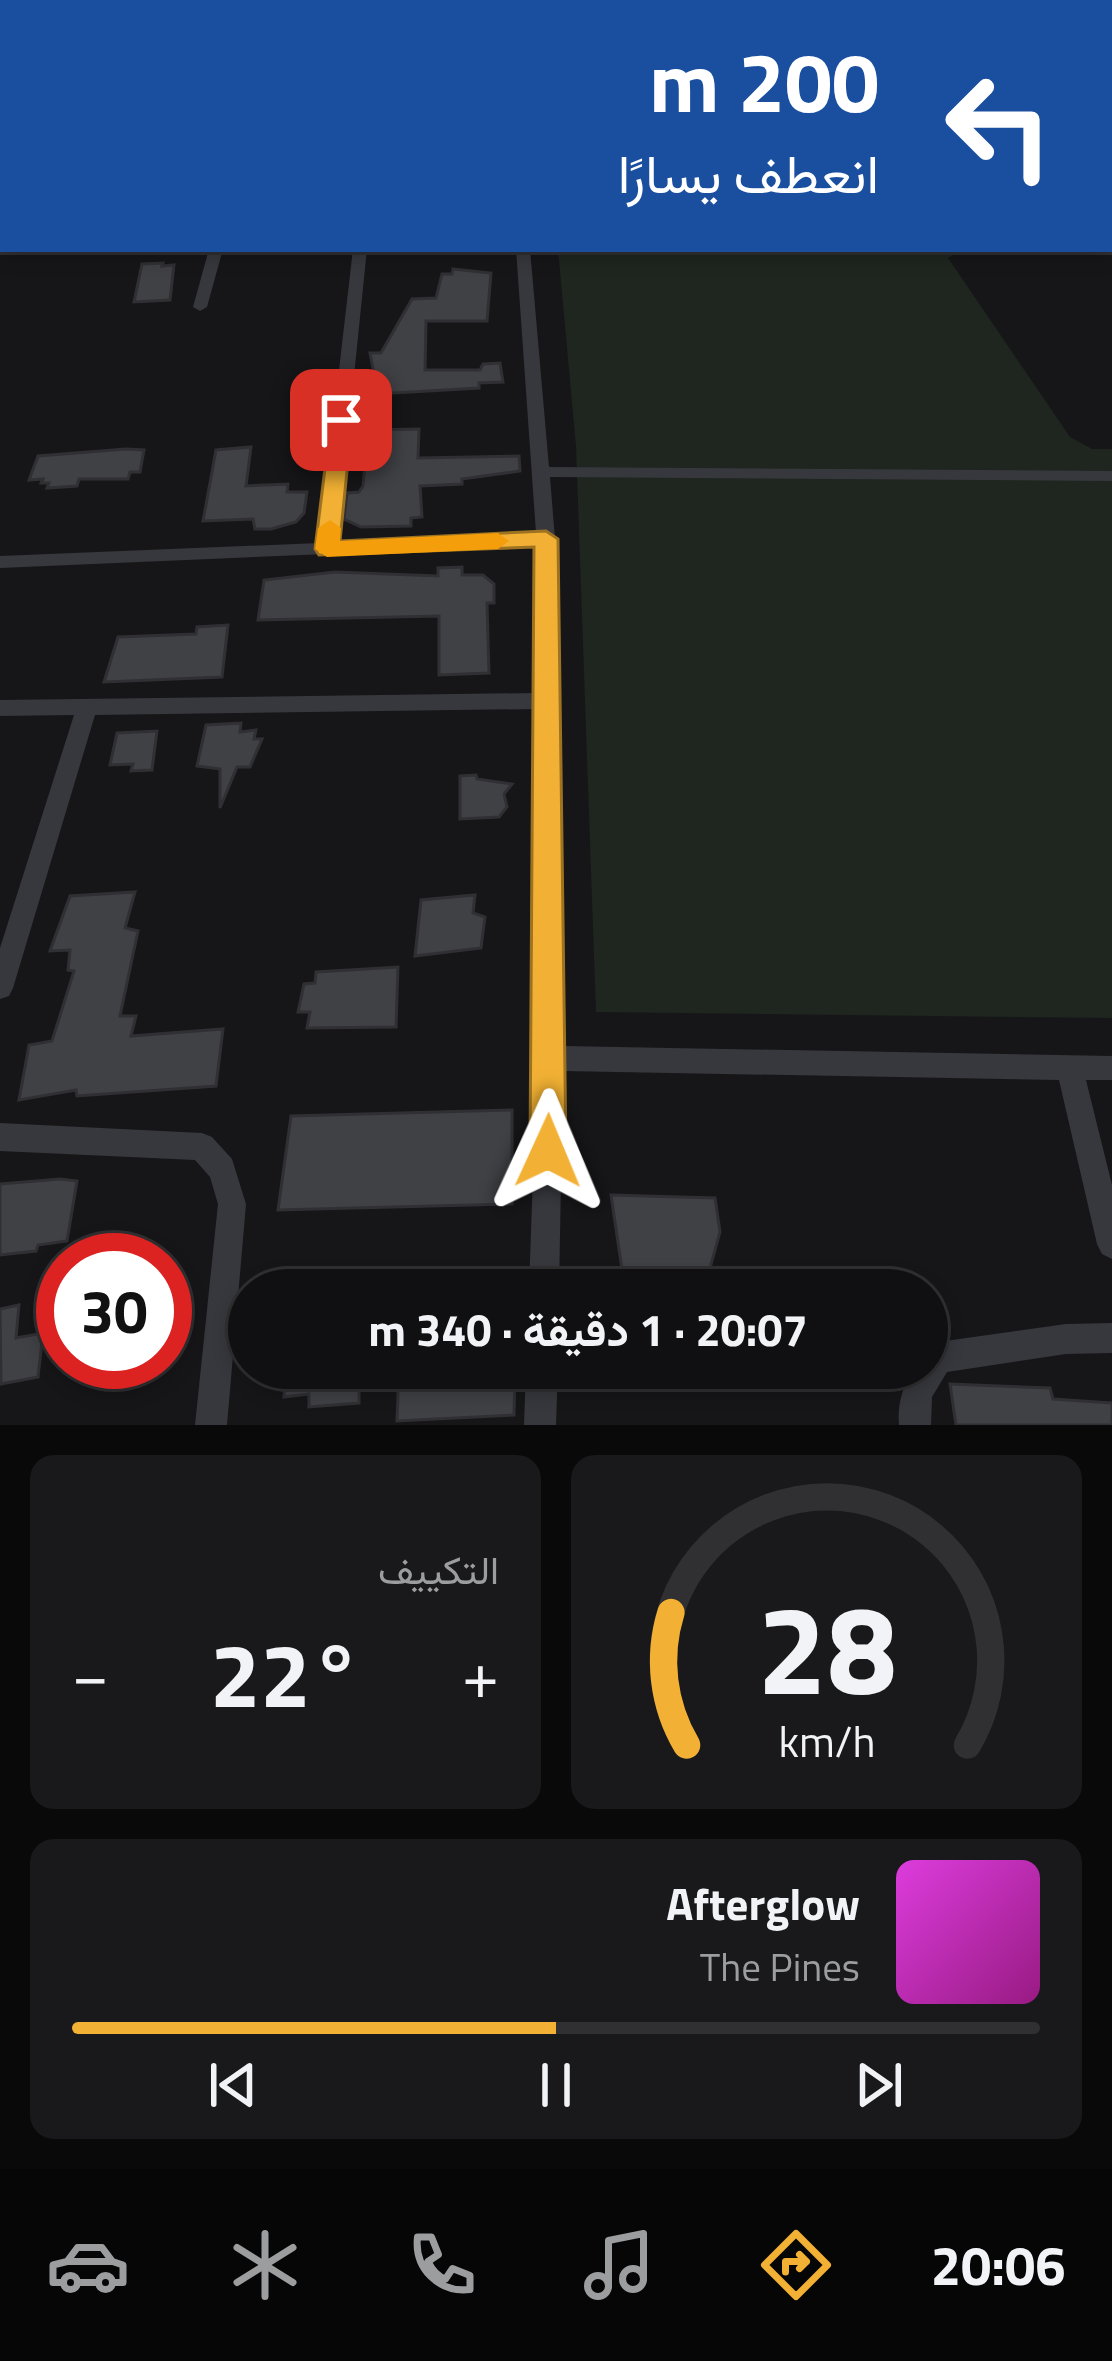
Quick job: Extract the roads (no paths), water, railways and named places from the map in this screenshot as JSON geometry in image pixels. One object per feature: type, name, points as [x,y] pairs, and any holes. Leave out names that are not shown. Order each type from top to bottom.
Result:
[{"type":"street","points":[[200,307],[215,252]]},
{"type":"street","points":[[327,549],[360,252]]},
{"type":"street","points":[[523,252],[546,539],[550,1058],[545,1269]]},
{"type":"street","points":[[541,472],[1112,476]]},
{"type":"street","points":[[0,562],[546,539]]},
{"type":"street","points":[[0,708],[548,701]]},
{"type":"street","points":[[0,988],[87,708]]},
{"type":"street","points":[[550,1058],[1112,1068]]},
{"type":"street","points":[[1070,1068],[1112,1244]]},
{"type":"street","points":[[0,1137],[202,1148],[222,1169],[232,1204],[211,1425]]},
{"type":"street","points":[[915,1425],[912,1407],[921,1381],[938,1358],[1066,1339],[1112,1338]]},
{"type":"street","points":[[540,1425],[541,1389]]}]
